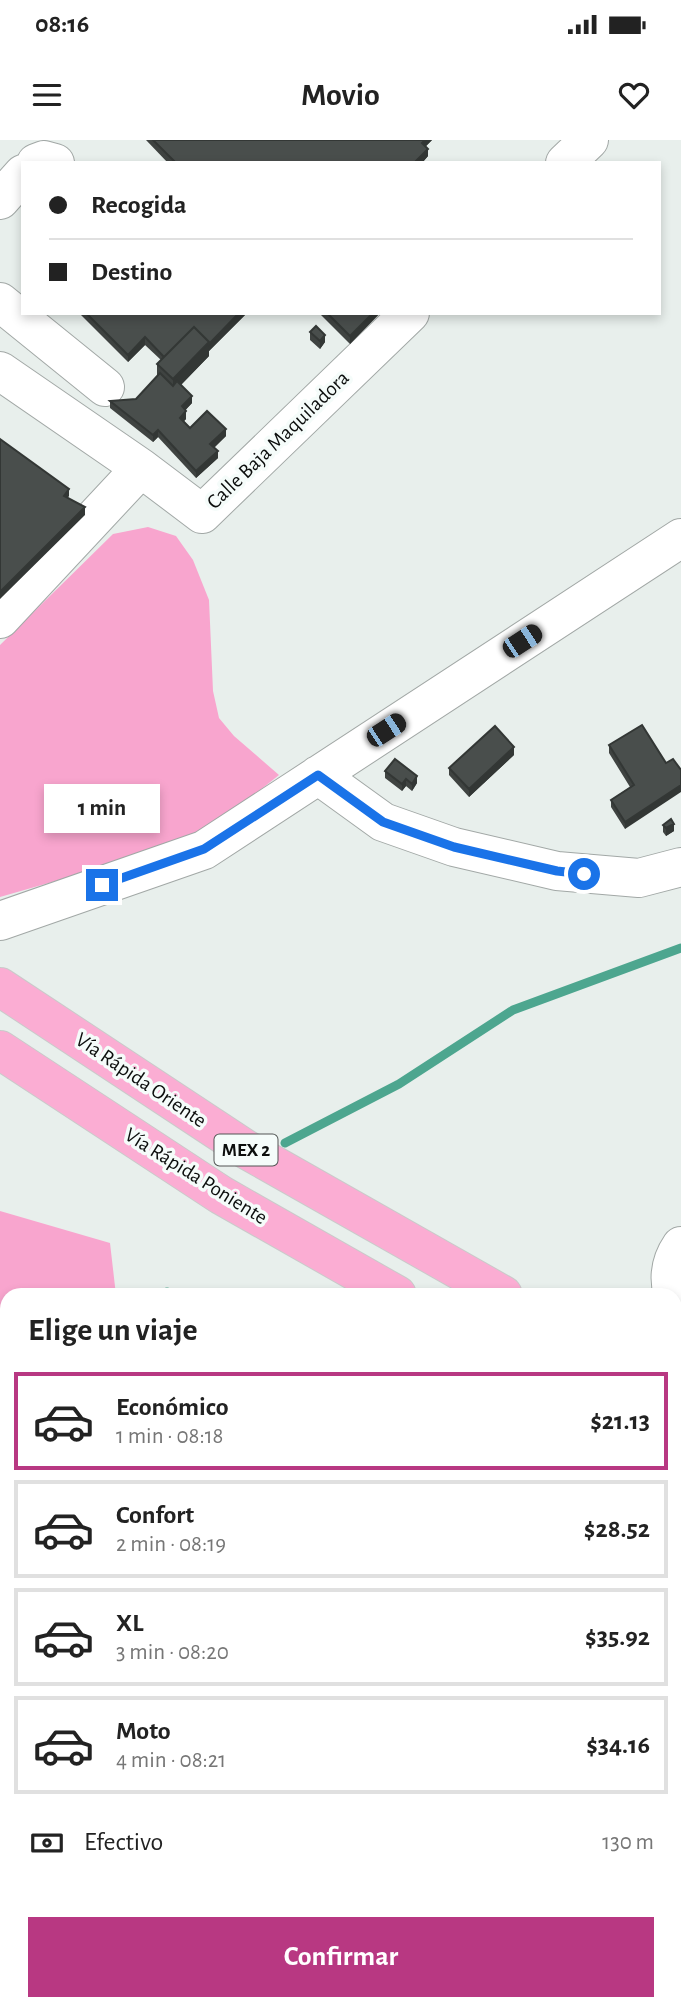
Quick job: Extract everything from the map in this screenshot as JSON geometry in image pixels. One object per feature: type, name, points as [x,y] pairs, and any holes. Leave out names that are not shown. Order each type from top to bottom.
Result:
[{"type":"highway","name":"Vía Rápida Oriente","points":[[0,987],[247,1150],[491,1288]]},
{"type":"highway","name":"Vía Rápida Poniente","points":[[0,1049],[221,1195],[385,1288]]},
{"type":"street","points":[[567,161],[589,140]]},
{"type":"street","points":[[0,200],[21,176]]},
{"type":"street","points":[[0,302],[105,387]]},
{"type":"street","name":"Calle Baja Maquiladora","points":[[0,371],[141,468],[202,514],[408,315]]},
{"type":"street","points":[[0,619],[141,468]]},
{"type":"street","points":[[0,921],[204,849],[681,538]]},
{"type":"street","points":[[318,775],[383,822],[454,847],[557,871],[639,878],[681,867]]},
{"type":"street","points":[[675,1288],[673,1258],[681,1246]]},
{"type":"shaded area","points":[[148,527],[176,536],[193,560],[209,600],[213,691],[219,718],[234,736],[279,775],[198,840],[0,897],[0,645],[113,534]]},
{"type":"shaded area","points":[[0,1211],[110,1243],[115,1288],[0,1288]]},
{"type":"building","points":[[153,140],[425,140],[422,143],[428,149],[416,161],[174,161]]},
{"type":"building","points":[[88,315],[237,315],[209,344],[194,327],[164,357],[145,337],[128,355]]},
{"type":"building","points":[[329,315],[371,315],[350,336]]},
{"type":"building","points":[[316,326],[325,335],[320,341],[310,332]]},
{"type":"building","points":[[194,327],[209,342],[173,379],[157,364]]},
{"type":"building","points":[[160,373],[173,386],[177,381],[192,396],[182,406],[186,411],[180,418],[190,428],[207,411],[226,429],[210,444],[218,451],[196,471],[158,430],[153,435],[110,401],[136,399]]},
{"type":"building","points":[[0,439],[69,489],[64,496],[85,507],[0,592]]},
{"type":"building","points":[[642,725],[666,763],[673,759],[681,770],[681,785],[625,822],[611,800],[634,785],[609,745]]},
{"type":"building","points":[[495,726],[514,747],[469,789],[449,768]]},
{"type":"building","points":[[395,759],[417,776],[412,784],[406,779],[402,784],[385,771]]},
{"type":"building","points":[[671,819],[674,824],[666,828],[663,825]]},
{"type":"waterway","points":[[285,1143],[399,1084],[513,1010],[681,948]]},
{"type":"route","points":[[102,885],[204,849],[318,775],[383,822],[454,847],[557,871],[584,874]]}]
